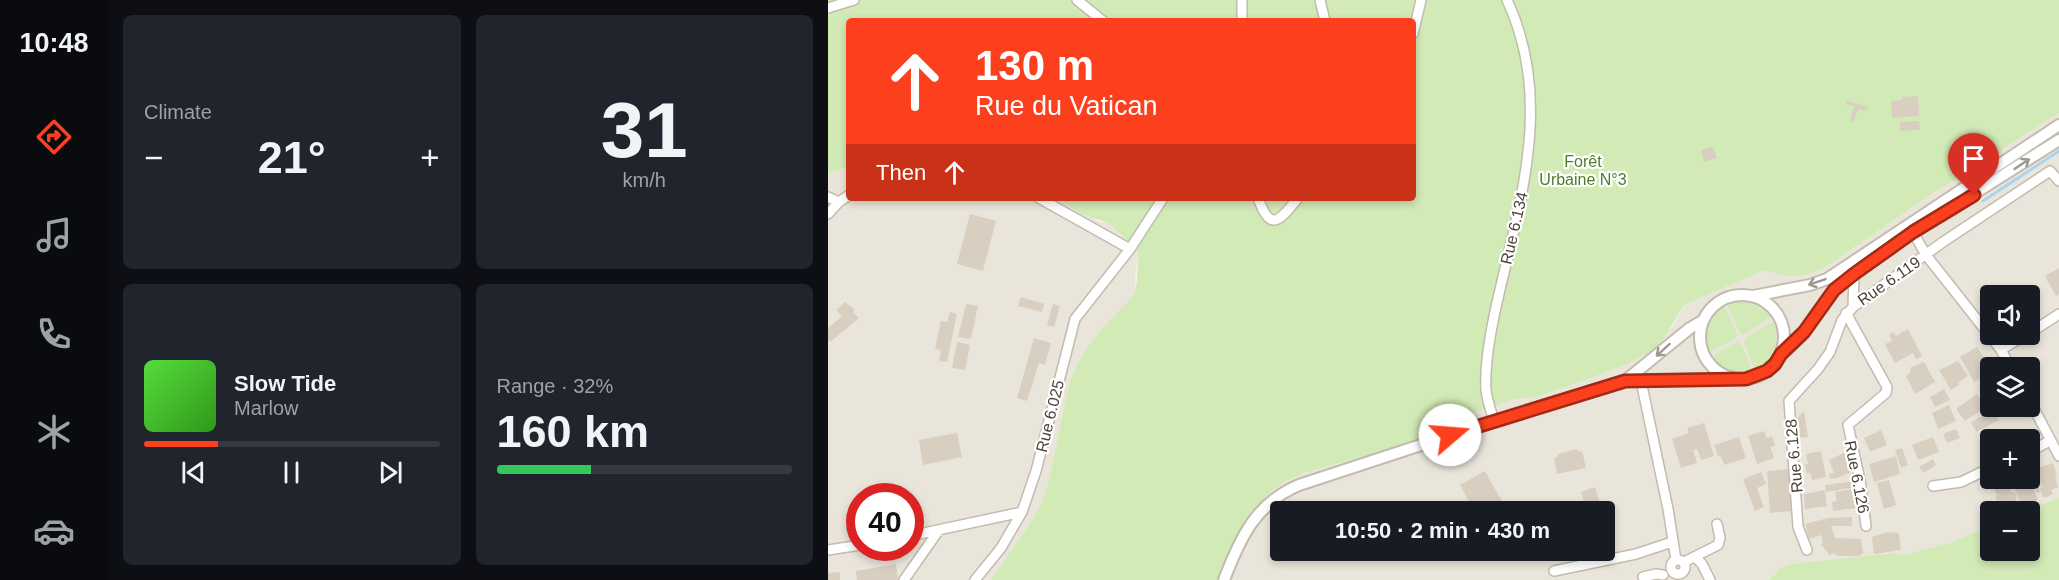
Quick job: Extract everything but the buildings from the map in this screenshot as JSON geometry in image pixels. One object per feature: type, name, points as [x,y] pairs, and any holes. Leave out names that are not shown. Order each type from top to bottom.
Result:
[{"type":"street","points":[[828,8],[854,0]]},
{"type":"street","points":[[1077,0],[1099,18]]},
{"type":"street","points":[[1242,0],[1242,18]]},
{"type":"street","points":[[1320,0],[1324,18]]},
{"type":"street","points":[[1416,21],[1421,0]]},
{"type":"street","name":"Rue 6.134","points":[[1494,421],[1486,390],[1488,362],[1497,302],[1520,207],[1527,165],[1531,113],[1530,77],[1524,46],[1507,0]]},
{"type":"street","points":[[1625,381],[1684,332],[1702,321],[1713,305],[1723,298],[1738,294],[1753,296],[1810,285],[1827,279],[2059,125]]},
{"type":"street","points":[[1224,580],[1231,561],[1253,521],[1263,508],[1280,494],[1299,485],[1625,381],[1757,377],[1767,371],[1804,332],[1834,290],[1854,274],[1913,232],[2059,140]]},
{"type":"street","name":"Rue 6.119","points":[[1850,310],[1942,242],[2059,164]]},
{"type":"street","points":[[2050,171],[2059,181]]},
{"type":"street","points":[[828,197],[839,202]]},
{"type":"street","points":[[828,214],[846,197]]},
{"type":"street","points":[[1044,201],[1128,251]]},
{"type":"street","name":"Rue 6.025","points":[[975,580],[1001,548],[1022,512],[1036,471],[1075,319],[1128,251],[1161,201]]},
{"type":"street","points":[[1259,201],[1264,213],[1270,219],[1276,220],[1281,219],[1296,201]]},
{"type":"street","points":[[1913,232],[1926,255],[2005,357]]},
{"type":"street","name":"Rue 6.128","points":[[1807,550],[1798,527],[1789,401],[1830,352],[1850,310],[1854,274]]},
{"type":"street","points":[[1753,296],[1771,305],[1779,316],[1784,328],[1781,354]]},
{"type":"street","name":"Rue 6.126","points":[[1850,310],[1887,387],[1886,393],[1848,425],[1860,480],[1866,526]]},
{"type":"street","points":[[2040,326],[2059,314]]},
{"type":"street","points":[[1702,321],[1700,339],[1705,357],[1723,375],[1735,379]]},
{"type":"street","points":[[2001,350],[2009,345]]},
{"type":"street","points":[[1641,381],[1668,509],[1672,542],[1680,561]]},
{"type":"street","points":[[2038,417],[2059,456]]},
{"type":"street","points":[[2040,446],[2049,441]]},
{"type":"street","points":[[1933,486],[1961,482],[1980,473]]},
{"type":"street","points":[[924,533],[1022,512]]},
{"type":"street","points":[[1643,577],[1656,574],[1665,575],[1671,564],[1718,545],[1720,538],[1717,524]]},
{"type":"street","points":[[904,580],[939,530]]},
{"type":"street","points":[[1554,571],[1636,554],[1672,542]]},
{"type":"street","points":[[828,550],[846,547]]},
{"type":"street","points":[[1695,556],[1710,580]]},
{"type":"shaded area","points":[[2059,113],[2059,498],[2040,505],[2040,501],[1980,501],[1980,530],[1953,542],[1904,555],[1896,553],[1779,571],[1768,580],[1217,580],[1247,519],[1271,491],[1286,481],[1304,473],[1411,443],[1455,419],[1518,398],[1534,398],[1590,377],[1672,328],[1684,305],[1763,271],[1789,276],[1824,268],[1929,196]]},
{"type":"shaded area","points":[[846,168],[846,201],[1062,201],[1100,222],[1109,223],[1138,251],[1136,289],[1133,296],[1075,368],[1069,383],[1050,475],[1042,502],[991,580],[828,580],[828,173]]},
{"type":"green space","name":"Forêt Urbaine N°3","points":[[828,0],[2059,0],[2059,113],[1929,196],[1824,268],[1806,275],[1789,276],[1763,271],[1684,305],[1663,340],[1652,351],[1620,367],[1534,398],[1518,398],[1455,419],[1411,443],[1304,473],[1286,481],[1271,491],[1247,519],[1217,580],[991,580],[1042,502],[1050,475],[1069,383],[1075,370],[1096,336],[1133,296],[1136,286],[1138,251],[1109,223],[1081,214],[1061,201],[1416,201],[1416,18],[846,18],[846,168],[828,173]]},
{"type":"green space","points":[[1742,301],[1758,307],[1771,317],[1743,335],[1727,304]]},
{"type":"green space","points":[[1724,305],[1737,334],[1735,339],[1709,352],[1705,339],[1707,326],[1718,309]]},
{"type":"green space","points":[[1773,322],[1776,336],[1774,350],[1767,362],[1755,370],[1744,343],[1745,338]]},
{"type":"green space","points":[[1736,342],[1741,344],[1752,371],[1730,370],[1711,357]]},
{"type":"green space","points":[[2059,498],[2059,580],[1768,580],[1778,572],[1778,569],[1792,564],[1896,553],[1904,555],[1953,542],[1980,530],[1980,561],[2040,561],[2040,505]]},
{"type":"waterway","points":[[1983,201],[2059,151]]},
{"type":"route","points":[[1450,435],[1625,381],[1757,377],[1775,364],[1781,354],[1804,332],[1834,290],[1913,232],[1974,195]]}]
